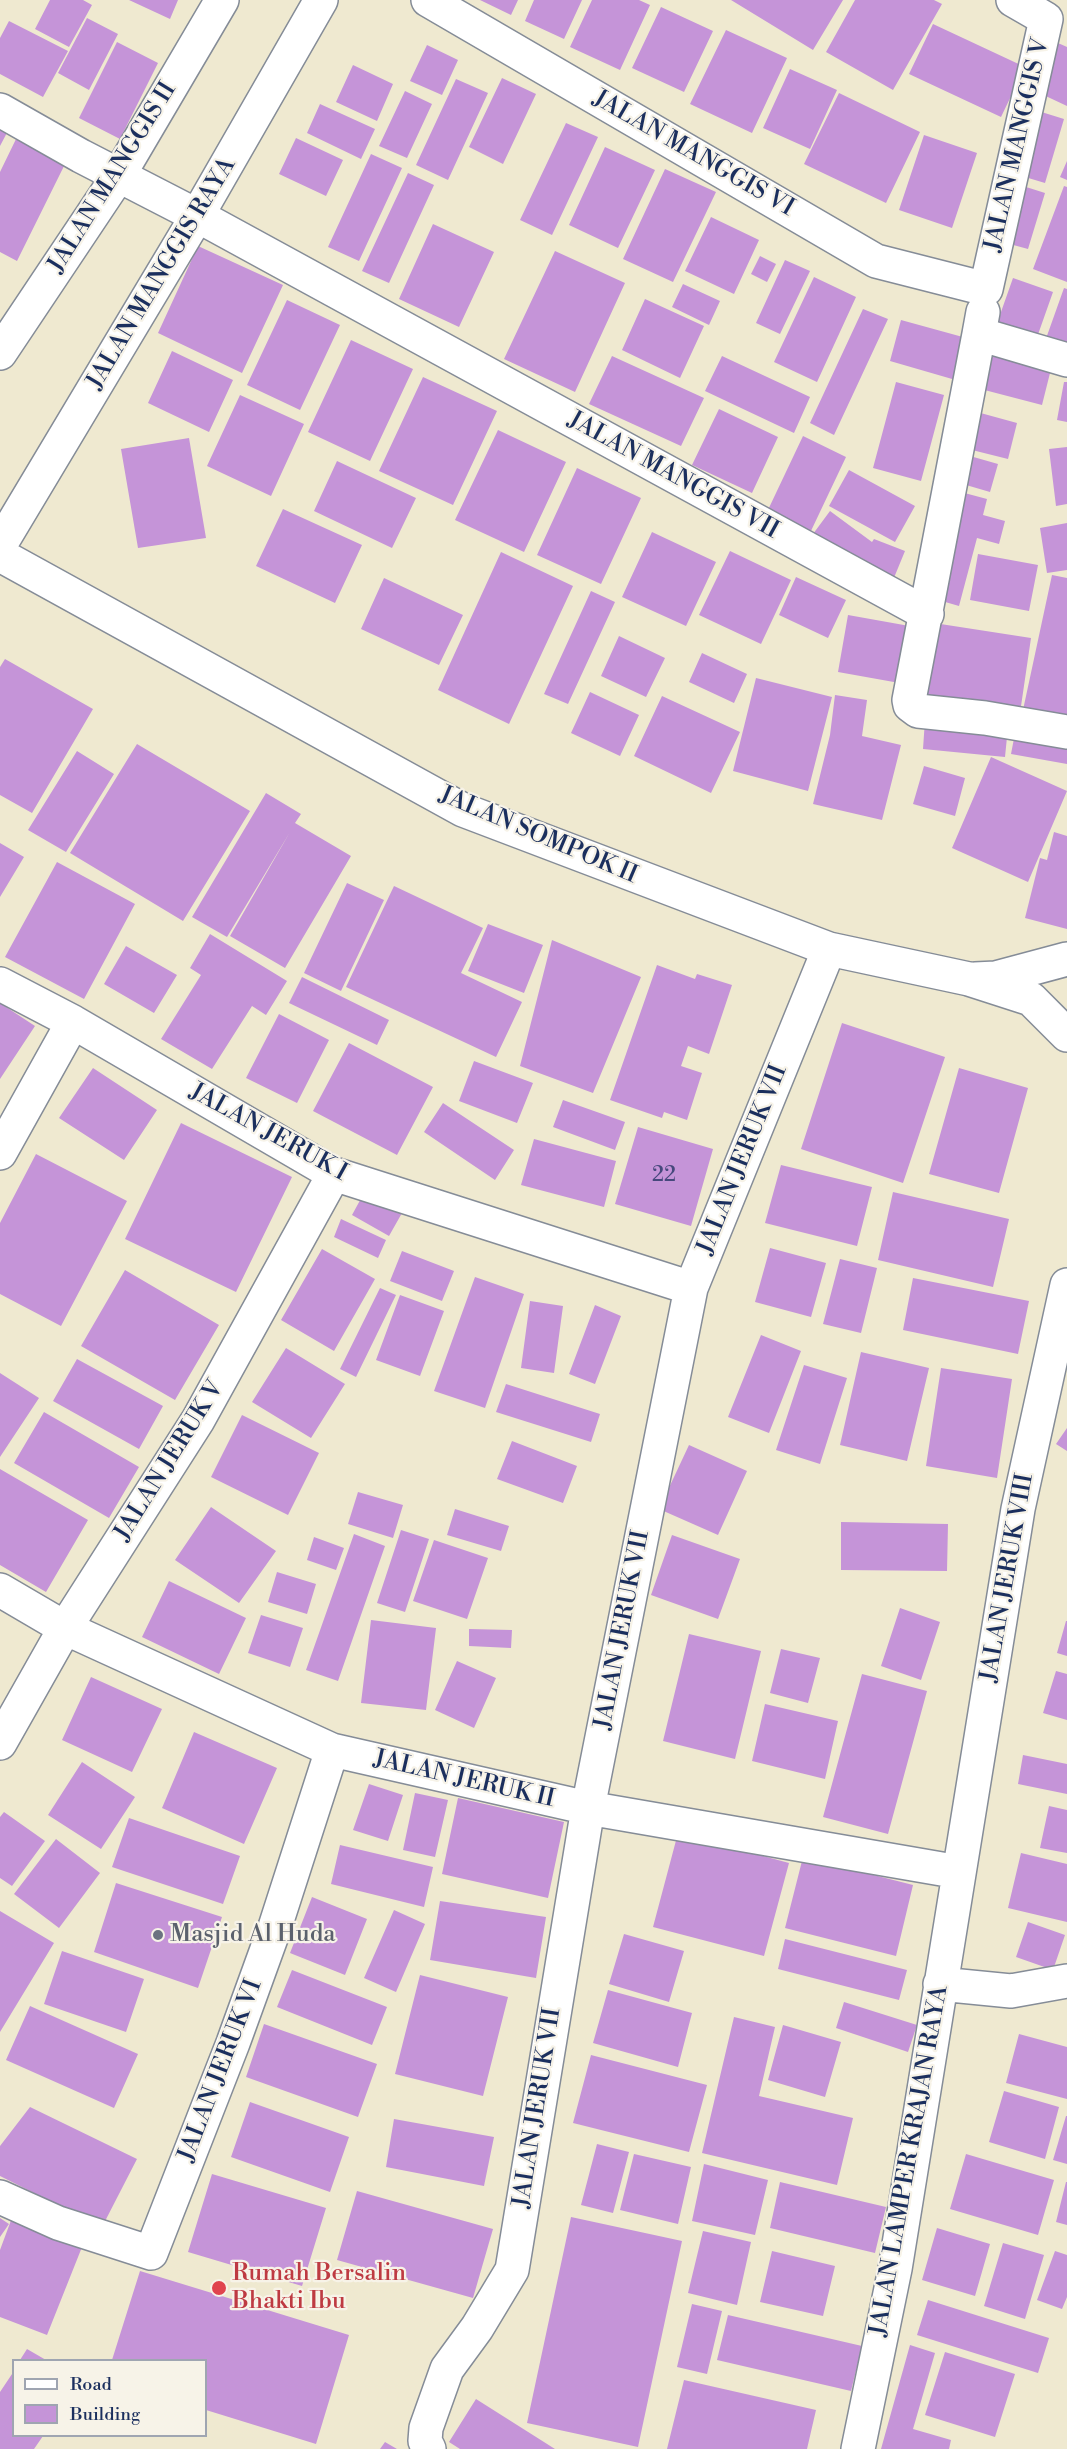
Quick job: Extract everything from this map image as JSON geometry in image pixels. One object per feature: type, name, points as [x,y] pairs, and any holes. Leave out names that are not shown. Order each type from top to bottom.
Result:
[{"type":"street","name":"JALAN MANGGIS II","points":[[0,353],[119,175],[222,0]]},
{"type":"street","name":"JALAN MANGGIS RAYA","points":[[0,545],[197,216],[321,0]]},
{"type":"street","name":"JALAN MANGGIS VI","points":[[428,0],[876,261],[976,287]]},
{"type":"street","name":"JALAN MANGGIS V","points":[[927,614],[979,334],[976,287],[1057,25],[1013,0]]},
{"type":"street","name":"JALAN MANGGIS VII","points":[[0,110],[927,614]]},
{"type":"street","points":[[979,334],[1067,360]]},
{"type":"street","name":"JALAN SOMPOK II","points":[[0,555],[464,810],[829,949],[969,979],[1031,999],[1067,1035]]},
{"type":"street","points":[[927,614],[909,700],[910,705],[918,711],[986,718],[1067,732]]},
{"type":"street","name":"JALAN JERUK VII","points":[[429,2449],[425,2441],[426,2428],[447,2369],[479,2325],[512,2270],[588,1808],[691,1288],[829,949]]},
{"type":"street","points":[[969,979],[996,978],[1067,959]]},
{"type":"street","name":"JALAN JERUK I","points":[[0,984],[73,1022],[334,1174],[691,1288]]},
{"type":"street","points":[[0,1153],[73,1022]]},
{"type":"street","name":"JALAN JERUK V","points":[[0,1743],[65,1628],[198,1420],[334,1174]]},
{"type":"street","name":"JALAN JERUK VIII","points":[[959,1872],[1018,1509],[1067,1285]]},
{"type":"street","name":"JALAN JERUK II","points":[[0,1590],[65,1628],[332,1750],[588,1808],[959,1872]]},
{"type":"street","name":"JALAN JERUK VI","points":[[0,2197],[58,2223],[151,2253],[233,2043],[332,1750]]},
{"type":"street","name":"JALAN LAMPER KRAJAN RAYA","points":[[858,2449],[895,2269],[959,1872]]},
{"type":"street","points":[[940,1984],[1011,1991],[1067,1981]]},
{"type":"building","points":[[50,0],[83,0],[92,5],[69,47],[35,29]]},
{"type":"building","points":[[129,0],[178,0],[170,19]]},
{"type":"building","points":[[480,0],[518,0],[511,15]]},
{"type":"building","points":[[534,0],[582,0],[564,39],[525,21]]},
{"type":"building","points":[[592,0],[639,0],[650,5],[620,70],[570,47]]},
{"type":"building","points":[[731,0],[843,0],[813,50]]},
{"type":"building","points":[[855,0],[934,0],[942,4],[893,90],[826,52]]},
{"type":"building","points":[[661,7],[713,31],[684,92],[632,68]]},
{"type":"building","points":[[87,18],[118,34],[89,90],[58,73]]},
{"type":"building","points":[[9,21],[68,51],[43,97],[0,74],[0,38]]},
{"type":"building","points":[[933,24],[1025,67],[1001,117],[909,74]]},
{"type":"building","points":[[726,30],[787,58],[752,133],[690,104]]},
{"type":"building","points":[[117,42],[158,63],[120,139],[79,118]]},
{"type":"building","points":[[1058,43],[1067,47],[1067,106],[1035,91]]},
{"type":"building","points":[[427,45],[458,60],[442,95],[410,81]]},
{"type":"building","points":[[353,65],[393,84],[377,121],[336,102]]},
{"type":"building","points":[[790,69],[837,90],[810,149],[763,128]]},
{"type":"building","points":[[502,78],[536,94],[503,164],[469,147]]},
{"type":"building","points":[[456,79],[488,93],[448,180],[416,165]]},
{"type":"building","points":[[405,91],[432,104],[407,158],[379,146]]},
{"type":"building","points":[[839,93],[920,132],[886,203],[804,164]]},
{"type":"building","points":[[320,104],[375,129],[361,159],[307,133]]},
{"type":"building","points":[[1035,110],[1064,119],[1045,183],[1015,174]]},
{"type":"building","points":[[0,122],[10,127],[0,146]]},
{"type":"building","points":[[566,123],[598,137],[552,235],[520,220]]},
{"type":"building","points":[[924,135],[977,153],[952,228],[899,210]]},
{"type":"building","points":[[17,137],[66,162],[17,261],[0,252],[0,172]]},
{"type":"building","points":[[296,138],[343,160],[326,196],[279,174]]},
{"type":"building","points":[[605,147],[655,170],[618,248],[569,225]]},
{"type":"building","points":[[371,154],[402,168],[359,261],[328,247]]},
{"type":"building","points":[[1067,161],[1067,180],[1060,177]]},
{"type":"building","points":[[665,169],[716,192],[673,282],[623,259]]},
{"type":"building","points":[[408,173],[434,185],[389,283],[362,271]]},
{"type":"building","points":[[1023,186],[1045,193],[1028,249],[1006,243]]},
{"type":"building","points":[[1064,186],[1067,187],[1067,282],[1033,269]]},
{"type":"building","points":[[711,217],[759,240],[734,294],[685,271]]},
{"type":"building","points":[[433,224],[494,252],[459,327],[399,299]]},
{"type":"building","points":[[198,246],[283,285],[242,373],[158,333]]},
{"type":"building","points":[[555,251],[625,283],[575,392],[504,359]]},
{"type":"building","points":[[760,256],[776,264],[767,282],[751,274]]},
{"type":"building","points":[[785,260],[810,271],[780,334],[756,323]]},
{"type":"building","points":[[814,277],[856,297],[817,382],[774,362]]},
{"type":"building","points":[[1013,278],[1053,292],[1035,343],[995,329]]},
{"type":"building","points":[[683,284],[720,301],[709,325],[672,307]]},
{"type":"building","points":[[1064,288],[1067,289],[1067,355],[1043,347]]},
{"type":"building","points":[[645,299],[704,326],[680,378],[622,350]]},
{"type":"building","points":[[287,300],[340,325],[300,410],[247,385]]},
{"type":"building","points":[[863,309],[888,319],[834,435],[810,423]]},
{"type":"building","points":[[901,320],[970,339],[959,381],[890,361]]},
{"type":"building","points":[[351,340],[413,369],[370,461],[308,432]]},
{"type":"building","points":[[984,343],[1053,361],[1042,405],[973,387]]},
{"type":"building","points":[[172,351],[233,380],[209,432],[148,403]]},
{"type":"building","points":[[612,356],[704,398],[681,446],[589,404]]},
{"type":"building","points":[[722,356],[810,397],[794,433],[705,391]]},
{"type":"building","points":[[423,377],[497,411],[453,505],[379,471]]},
{"type":"building","points":[[896,382],[944,395],[921,481],[873,468]]},
{"type":"building","points":[[1064,382],[1067,382],[1067,422],[1057,420]]},
{"type":"building","points":[[240,395],[304,424],[271,496],[207,466]]},
{"type":"building","points":[[719,409],[778,437],[752,493],[692,465]]},
{"type":"building","points":[[966,409],[1017,423],[1008,459],[956,446]]},
{"type":"building","points":[[498,430],[566,462],[524,552],[455,520]]},
{"type":"building","points":[[803,436],[846,457],[810,533],[767,512]]},
{"type":"building","points":[[189,438],[206,538],[138,548],[121,449]]},
{"type":"building","points":[[1067,447],[1067,504],[1056,506],[1049,449]]},
{"type":"building","points":[[956,452],[998,464],[990,492],[949,480]]},
{"type":"building","points":[[337,461],[416,498],[392,548],[314,511]]},
{"type":"building","points":[[577,468],[641,498],[601,584],[537,555]]},
{"type":"building","points":[[849,470],[915,506],[895,542],[829,506]]},
{"type":"building","points":[[957,491],[987,499],[983,515],[1005,521],[999,544],[977,538],[959,606],[928,597]]},
{"type":"building","points":[[283,509],[362,545],[335,603],[256,566]]},
{"type":"building","points":[[830,511],[872,542],[874,539],[905,551],[891,585],[813,534]]},
{"type":"building","points":[[1067,523],[1067,570],[1047,573],[1040,528]]},
{"type":"building","points":[[652,532],[716,562],[686,626],[622,597]]},
{"type":"building","points":[[730,551],[791,580],[761,644],[699,615]]},
{"type":"building","points":[[501,552],[573,586],[509,724],[438,690]]},
{"type":"building","points":[[978,554],[1038,565],[1029,611],[970,600]]},
{"type":"building","points":[[1052,575],[1067,578],[1067,720],[1023,710]]},
{"type":"building","points":[[796,577],[846,600],[828,638],[779,615]]},
{"type":"building","points":[[384,578],[463,615],[439,665],[361,629]]},
{"type":"building","points":[[591,591],[615,602],[568,704],[544,694]]},
{"type":"building","points":[[848,615],[915,627],[905,684],[838,672]]},
{"type":"building","points":[[934,623],[1031,638],[1020,713],[922,697]]},
{"type":"building","points":[[619,636],[665,658],[646,697],[601,676]]},
{"type":"building","points":[[702,653],[747,674],[734,703],[689,682]]},
{"type":"building","points":[[5,659],[93,709],[32,813],[0,795],[0,667]]},
{"type":"building","points":[[756,678],[832,697],[808,791],[733,771]]},
{"type":"building","points":[[590,692],[639,715],[620,756],[571,733]]},
{"type":"building","points":[[835,695],[867,700],[862,736],[901,745],[882,820],[813,804],[830,735]]},
{"type":"building","points":[[662,696],[740,732],[711,793],[634,756]]},
{"type":"building","points":[[925,720],[1008,727],[1005,757],[923,749]]},
{"type":"building","points":[[1016,728],[1067,738],[1067,764],[1011,754]]},
{"type":"building","points":[[137,744],[250,811],[183,921],[70,853]]},
{"type":"building","points":[[77,751],[114,774],[66,852],[28,830]]},
{"type":"building","points":[[991,757],[1067,791],[1028,882],[952,848]]},
{"type":"building","points":[[924,766],[965,778],[955,816],[913,804]]},
{"type":"building","points":[[266,793],[301,814],[295,823],[351,856],[285,968],[230,936],[290,832],[227,937],[192,917]]},
{"type":"building","points":[[1054,832],[1067,836],[1067,929],[1025,918],[1040,858],[1047,860]]},
{"type":"building","points":[[0,843],[24,857],[0,897]]},
{"type":"building","points":[[57,862],[135,904],[84,999],[5,957]]},
{"type":"building","points":[[347,883],[384,900],[341,991],[304,973]]},
{"type":"building","points":[[394,886],[483,928],[461,973],[522,1002],[496,1057],[346,987]]},
{"type":"building","points":[[488,924],[543,945],[524,993],[468,971]]},
{"type":"building","points":[[210,934],[287,981],[266,1015],[252,1006],[212,1069],[161,1039],[201,975],[190,968]]},
{"type":"building","points":[[552,940],[641,977],[593,1093],[520,1066]]},
{"type":"building","points":[[126,946],[177,975],[154,1013],[104,984]]},
{"type":"building","points":[[657,965],[695,979],[697,974],[732,985],[709,1054],[688,1046],[681,1066],[702,1073],[687,1120],[664,1112],[662,1118],[610,1100]]},
{"type":"building","points":[[302,977],[389,1020],[377,1045],[289,1003]]},
{"type":"building","points":[[0,1003],[35,1026],[0,1079]]},
{"type":"building","points":[[279,1014],[329,1040],[297,1103],[246,1078]]},
{"type":"building","points":[[842,1023],[945,1057],[903,1183],[801,1149]]},
{"type":"building","points":[[349,1043],[433,1087],[397,1155],[313,1111]]},
{"type":"building","points":[[474,1061],[533,1083],[517,1123],[459,1101]]},
{"type":"building","points":[[93,1068],[157,1110],[124,1160],[59,1118]]},
{"type":"building","points":[[959,1068],[1028,1088],[999,1193],[929,1174]]},
{"type":"building","points":[[563,1100],[625,1122],[615,1150],[553,1127]]},
{"type":"building","points":[[443,1103],[514,1150],[495,1180],[424,1132]]},
{"type":"building","points":[[181,1123],[292,1177],[236,1292],[125,1239]]},
{"type":"building","points":[[638,1127],[713,1149],[691,1226],[615,1204]]},
{"type":"building","points":[[534,1139],[616,1161],[604,1207],[521,1185]]},
{"type":"building","points":[[36,1154],[127,1201],[61,1326],[0,1294],[0,1223]]},
{"type":"building","points":[[781,1165],[872,1187],[857,1246],[765,1223]]},
{"type":"building","points":[[893,1192],[1009,1219],[993,1287],[878,1260]]},
{"type":"building","points":[[364,1193],[402,1213],[389,1236],[352,1215]]},
{"type":"building","points":[[341,1219],[386,1240],[378,1258],[334,1237]]},
{"type":"building","points":[[770,1248],[826,1263],[811,1317],[755,1302]]},
{"type":"building","points":[[322,1249],[375,1279],[334,1351],[281,1320]]},
{"type":"building","points":[[402,1251],[454,1271],[442,1301],[390,1281]]},
{"type":"building","points":[[840,1259],[877,1268],[861,1333],[823,1324]]},
{"type":"building","points":[[125,1270],[219,1325],[175,1400],[81,1346]]},
{"type":"building","points":[[475,1277],[524,1294],[485,1408],[434,1391]]},
{"type":"building","points":[[913,1278],[1029,1301],[1018,1354],[903,1330]]},
{"type":"building","points":[[380,1288],[396,1295],[356,1377],[340,1369]]},
{"type":"building","points":[[400,1295],[444,1311],[420,1376],[376,1360]]},
{"type":"building","points":[[530,1301],[563,1306],[554,1373],[521,1368]]},
{"type":"building","points":[[595,1305],[621,1316],[595,1384],[569,1374]]},
{"type":"building","points":[[761,1335],[801,1351],[769,1433],[728,1417]]},
{"type":"building","points":[[286,1348],[345,1384],[311,1438],[252,1402]]},
{"type":"building","points":[[861,1352],[929,1368],[907,1461],[840,1445]]},
{"type":"building","points":[[77,1359],[163,1406],[139,1449],[53,1401]]},
{"type":"building","points":[[804,1365],[847,1378],[820,1464],[776,1450]]},
{"type":"building","points":[[941,1368],[1012,1379],[997,1478],[926,1466]]},
{"type":"building","points":[[0,1373],[39,1398],[0,1457]]},
{"type":"building","points":[[506,1384],[600,1414],[591,1442],[496,1412]]},
{"type":"building","points":[[44,1412],[139,1467],[109,1518],[14,1463]]},
{"type":"building","points":[[242,1415],[319,1453],[288,1515],[211,1477]]},
{"type":"building","points":[[1067,1428],[1067,1451],[1056,1444]]},
{"type":"building","points":[[512,1441],[577,1466],[563,1503],[497,1479]]},
{"type":"building","points":[[689,1445],[747,1471],[718,1535],[659,1509]]},
{"type":"building","points":[[0,1469],[88,1520],[46,1592],[0,1565]]},
{"type":"building","points":[[358,1492],[403,1505],[393,1538],[348,1524]]},
{"type":"building","points":[[211,1507],[276,1551],[239,1603],[175,1560]]},
{"type":"building","points":[[455,1509],[509,1526],[501,1551],[447,1535]]},
{"type":"building","points":[[841,1522],[948,1524],[947,1571],[841,1570]]},
{"type":"building","points":[[401,1530],[429,1539],[405,1612],[377,1603]]},
{"type":"building","points":[[354,1534],[385,1546],[338,1681],[306,1670]]},
{"type":"building","points":[[672,1535],[740,1559],[718,1619],[651,1595]]},
{"type":"building","points":[[314,1537],[344,1548],[336,1570],[307,1560]]},
{"type":"building","points":[[434,1540],[488,1558],[467,1619],[413,1601]]},
{"type":"building","points":[[277,1572],[316,1584],[307,1614],[268,1602]]},
{"type":"building","points":[[169,1581],[246,1618],[219,1674],[142,1637]]},
{"type":"building","points":[[900,1608],[940,1622],[921,1680],[881,1666]]},
{"type":"building","points":[[261,1615],[303,1628],[290,1667],[248,1653]]},
{"type":"building","points":[[371,1620],[436,1628],[426,1710],[361,1703]]},
{"type":"building","points":[[1067,1621],[1067,1656],[1057,1653]]},
{"type":"building","points":[[469,1629],[512,1630],[511,1648],[469,1646]]},
{"type":"building","points":[[689,1634],[761,1651],[735,1759],[663,1741]]},
{"type":"building","points":[[781,1649],[820,1658],[808,1703],[770,1693]]},
{"type":"building","points":[[457,1661],[496,1678],[474,1728],[435,1710]]},
{"type":"building","points":[[1056,1671],[1067,1674],[1067,1720],[1043,1713]]},
{"type":"building","points":[[862,1674],[927,1691],[888,1834],[823,1817]]},
{"type":"building","points":[[91,1677],[162,1709],[132,1772],[62,1740]]},
{"type":"building","points":[[765,1704],[838,1721],[825,1779],[752,1761]]},
{"type":"building","points":[[194,1732],[277,1768],[244,1844],[162,1808]]},
{"type":"building","points":[[1023,1755],[1067,1764],[1067,1794],[1018,1784]]},
{"type":"building","points":[[82,1762],[135,1797],[101,1849],[48,1815]]},
{"type":"building","points":[[369,1784],[403,1795],[388,1841],[353,1830]]},
{"type":"building","points":[[415,1793],[448,1800],[435,1857],[403,1850]]},
{"type":"building","points":[[458,1798],[564,1822],[548,1898],[442,1874]]},
{"type":"building","points":[[1049,1806],[1067,1810],[1067,1853],[1040,1848]]},
{"type":"building","points":[[4,1812],[45,1841],[12,1886],[0,1878],[0,1817]]},
{"type":"building","points":[[129,1818],[240,1856],[223,1904],[112,1867]]},
{"type":"building","points":[[678,1833],[789,1863],[764,1956],[653,1927]]},
{"type":"building","points":[[56,1839],[100,1873],[59,1928],[14,1894]]},
{"type":"building","points":[[340,1845],[433,1867],[424,1907],[331,1884]]},
{"type":"building","points":[[1021,1853],[1067,1864],[1067,1922],[1008,1908]]},
{"type":"building","points":[[803,1857],[913,1885],[896,1956],[785,1928]]},
{"type":"building","name":"Masjid Al Huda","points":[[116,1883],[222,1917],[198,1988],[94,1952]]},
{"type":"building","points":[[312,1897],[367,1919],[345,1975],[290,1953]]},
{"type":"building","points":[[440,1901],[546,1917],[536,1978],[430,1960]]},
{"type":"building","points":[[394,1910],[425,1924],[396,1992],[364,1978]]},
{"type":"building","points":[[0,1911],[54,1943],[0,2032]]},
{"type":"building","points":[[1028,1922],[1065,1935],[1053,1970],[1016,1957]]},
{"type":"building","points":[[624,1934],[684,1951],[669,2002],[609,1984]]},
{"type":"building","points":[[785,1939],[907,1970],[899,2000],[778,1969]]},
{"type":"building","points":[[62,1951],[144,1979],[126,2032],[44,2004]]},
{"type":"building","points":[[292,1970],[387,2007],[372,2045],[277,2007]]},
{"type":"building","points":[[420,1975],[508,1997],[483,2096],[395,2074]]},
{"type":"building","points":[[608,1990],[692,2013],[678,2067],[593,2043]]},
{"type":"building","points":[[844,2002],[917,2025],[908,2052],[836,2028]]},
{"type":"building","points":[[30,2006],[138,2054],[114,2108],[6,2060]]},
{"type":"building","points":[[734,2017],[775,2027],[759,2096],[853,2118],[837,2185],[702,2153]]},
{"type":"building","points":[[264,2024],[377,2064],[358,2117],[246,2077]]},
{"type":"building","points":[[783,2025],[841,2042],[825,2097],[768,2080]]},
{"type":"building","points":[[1019,2034],[1067,2047],[1067,2099],[1006,2083]]},
{"type":"building","points":[[591,2055],[707,2085],[689,2152],[573,2123]]},
{"type":"building","points":[[1004,2091],[1059,2107],[1045,2159],[989,2142]]},
{"type":"building","points":[[250,2102],[349,2137],[330,2192],[231,2157]]},
{"type":"building","points":[[30,2107],[137,2159],[102,2227],[0,2176],[0,2146]]},
{"type":"building","points":[[1067,2116],[1067,2164],[1053,2160]]},
{"type":"building","points":[[394,2119],[494,2137],[484,2186],[386,2167]]},
{"type":"building","points":[[597,2144],[629,2152],[613,2213],[581,2205]]},
{"type":"building","points":[[634,2154],[691,2167],[678,2224],[620,2210]]},
{"type":"building","points":[[966,2154],[1054,2180],[1038,2235],[950,2209]]},
{"type":"building","points":[[704,2164],[768,2180],[755,2235],[692,2221]]},
{"type":"building","points":[[212,2174],[326,2208],[302,2286],[188,2252]]},
{"type":"building","points":[[780,2182],[886,2207],[875,2253],[770,2228]]},
{"type":"building","points":[[1067,2182],[1067,2225],[1056,2222]]},
{"type":"building","points":[[357,2191],[493,2229],[473,2298],[337,2260]]},
{"type":"building","points":[[13,2215],[84,2242],[47,2335],[0,2317],[0,2250]]},
{"type":"building","points":[[571,2217],[682,2241],[638,2447],[527,2423]]},
{"type":"building","points":[[0,2218],[9,2224],[0,2237]]},
{"type":"building","points":[[937,2228],[990,2244],[975,2296],[922,2280]]},
{"type":"building","points":[[703,2231],[751,2242],[737,2305],[688,2293]]},
{"type":"building","points":[[1003,2243],[1044,2255],[1025,2319],[984,2306]]},
{"type":"building","points":[[772,2251],[835,2266],[823,2316],[760,2302]]},
{"type":"building","points":[[1055,2251],[1067,2255],[1067,2297],[1062,2309],[1037,2300]]},
{"type":"building","points":[[140,2271],[349,2335],[316,2444],[207,2410],[207,2359],[112,2359]]},
{"type":"building","points":[[928,2300],[1049,2338],[1038,2373],[917,2335]]},
{"type":"building","points":[[692,2304],[722,2311],[707,2374],[677,2367]]},
{"type":"building","points":[[728,2315],[862,2346],[851,2391],[717,2360]]},
{"type":"building","points":[[910,2345],[935,2353],[913,2429],[951,2440],[949,2449],[881,2449]]},
{"type":"building","points":[[27,2349],[44,2359],[21,2359]]},
{"type":"building","points":[[945,2352],[1015,2374],[995,2437],[925,2415]]},
{"type":"building","points":[[12,2374],[12,2437],[42,2437],[34,2449],[0,2449],[0,2392]]},
{"type":"building","points":[[684,2380],[816,2410],[807,2449],[667,2449]]},
{"type":"building","points":[[476,2399],[555,2449],[460,2449],[449,2442]]},
{"type":"building","points":[[385,2442],[397,2449],[380,2449]]},
{"type":"place","name":"Masjid Al Huda","points":[[158,1935]]},
{"type":"place","name":"Rumah Bersalin Bhakti Ibu","points":[[219,2288]]}]
